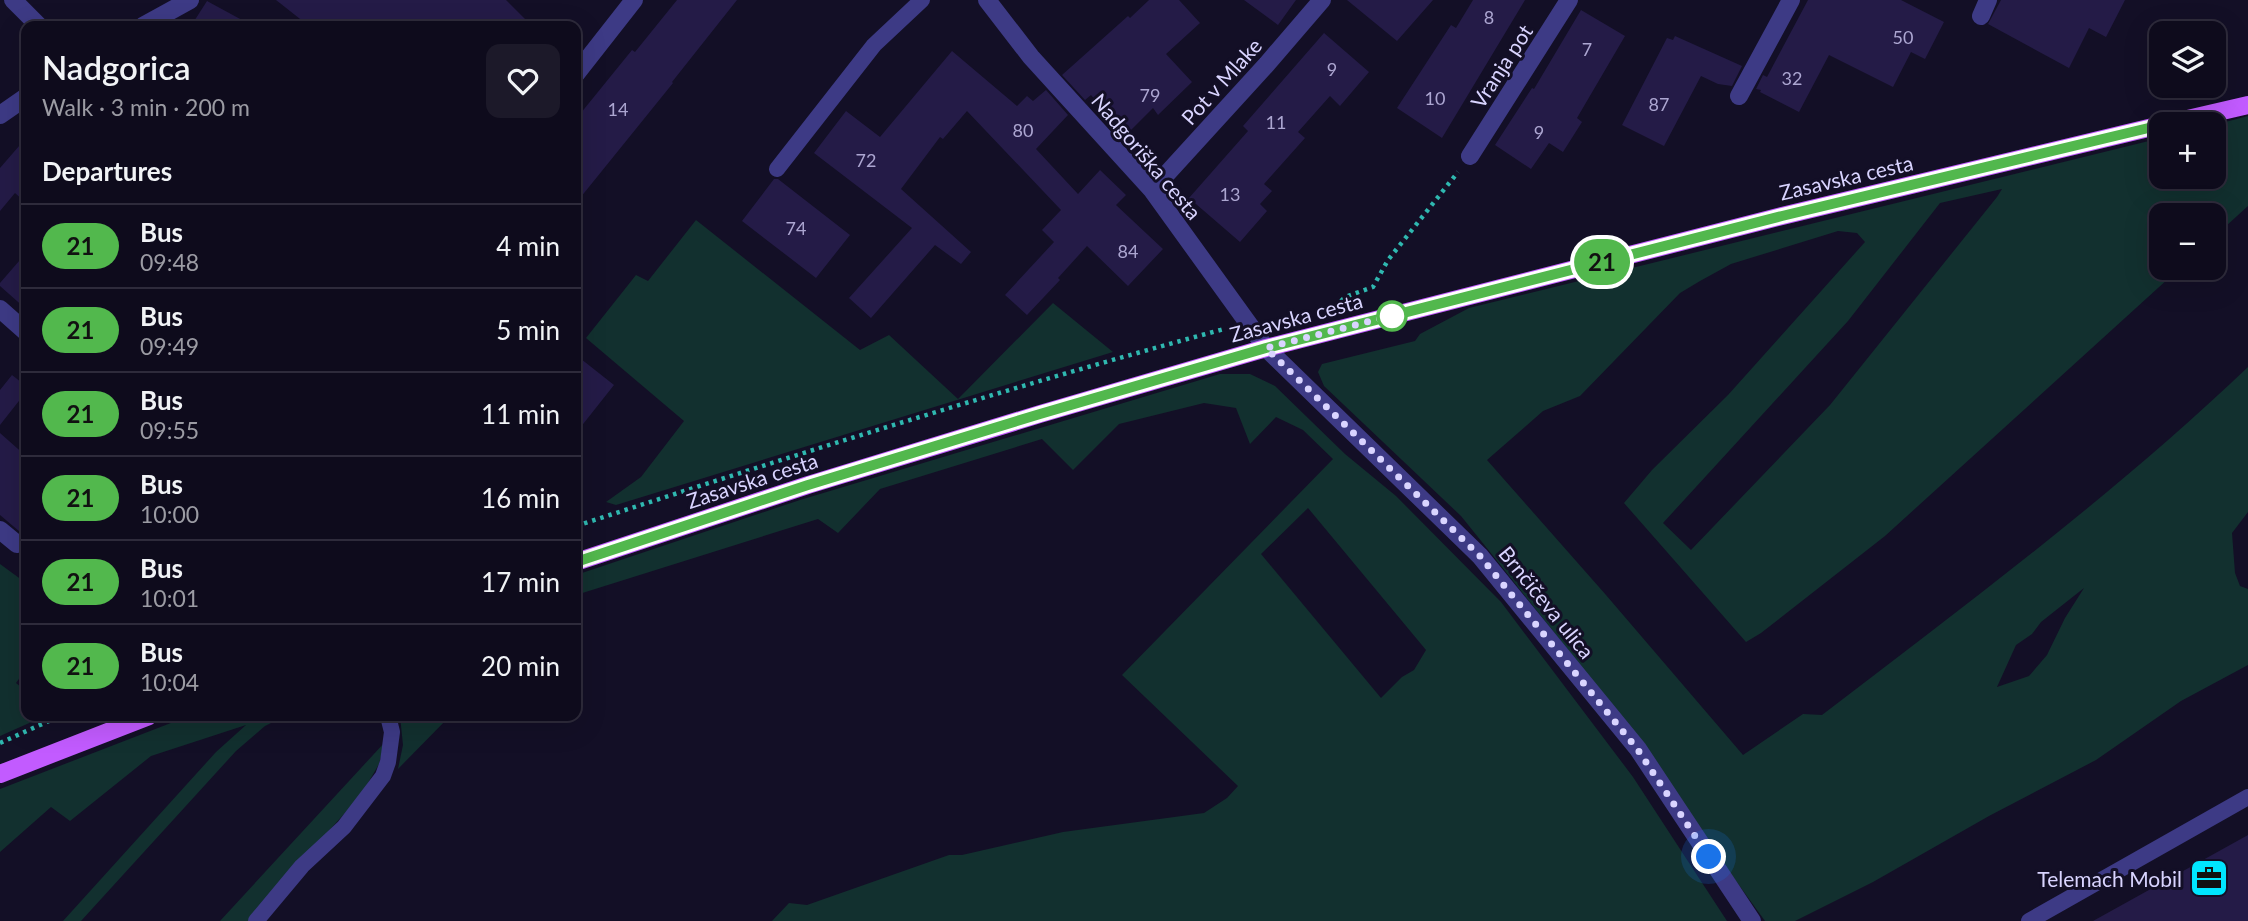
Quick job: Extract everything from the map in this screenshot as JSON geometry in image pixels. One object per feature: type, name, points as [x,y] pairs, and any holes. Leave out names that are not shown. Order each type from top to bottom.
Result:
[{"type":"main road","name":"Zasavska cesta","points":[[2219,112],[2248,105]]},
{"type":"main road","name":"Zasavska cesta","points":[[581,560],[821,481],[1266,348],[1782,216],[2149,129]]},
{"type":"main road","points":[[0,774],[136,721]]},
{"type":"street","points":[[13,0],[34,21]]},
{"type":"street","points":[[152,21],[190,0]]},
{"type":"street","points":[[581,68],[634,0]]},
{"type":"street","name":"Nadgoriška cesta","points":[[987,0],[1031,57],[1152,190],[1266,348]]},
{"type":"street","name":"Pot v Mlake","points":[[1152,190],[1268,64],[1322,0]]},
{"type":"street","name":"Vranja pot","points":[[1470,156],[1569,0]]},
{"type":"street","points":[[1739,96],[1791,0]]},
{"type":"street","points":[[0,115],[21,100]]},
{"type":"street","points":[[0,309],[21,328]]},
{"type":"street","name":"Brnčičeva ulica","points":[[1266,348],[1480,556],[1638,750],[1752,921]]},
{"type":"street","points":[[0,530],[17,544]]},
{"type":"lane","points":[[777,169],[874,45],[922,0]]},
{"type":"lane","points":[[256,921],[302,866],[344,827],[383,776],[392,732],[389,721]]},
{"type":"lane","points":[[2029,921],[2248,797]]},
{"type":"path","points":[[1329,311],[1345,298],[1373,287],[1388,260],[1470,156]]},
{"type":"path","name":"Zasavska cesta","points":[[581,524],[1099,363],[1248,322]]},
{"type":"path","points":[[0,743],[49,721]]},
{"type":"green space","points":[[2248,116],[2248,206],[2226,226],[2226,203],[2149,203],[2149,280],[2167,280],[1885,536],[1746,642],[1624,503],[1652,470],[1728,395],[1865,242],[1857,233],[1838,231],[1731,264],[1680,293],[1580,396],[1543,411],[1487,460],[1743,755],[1803,714],[1822,715],[1931,632],[2040,547],[2146,459],[2248,367],[2248,512],[2232,533],[2235,573],[2240,586],[2248,589],[2248,665],[2181,701],[2096,760],[1989,816],[1873,882],[1795,921],[1765,921],[1576,660],[1461,516],[1324,386],[1318,372],[1322,364],[1415,341],[1420,334],[1469,308],[2149,141],[2149,189],[2226,189],[2226,122]],"holes":[[[2002,189],[1830,405],[1691,550],[1663,523],[1848,321],[1940,203]],[[2084,588],[2065,618],[2047,655],[2029,676],[1997,687],[2016,645]]]},
{"type":"green space","points":[[696,220],[860,350],[889,335],[958,399],[1053,303],[1113,352],[616,505],[606,502],[641,477],[684,421],[586,338],[636,275],[648,281]]},
{"type":"green space","points":[[1220,374],[1250,374],[1275,386],[1345,454],[1396,496],[1501,602],[1633,777],[1727,921],[772,921],[789,903],[807,905],[949,855],[962,855],[1063,832],[1204,813],[1227,798],[1238,786],[1122,675],[1333,459],[1303,430],[1276,417],[1250,444],[1236,408],[1204,403],[1119,424],[1073,470],[1042,439],[880,489],[838,533],[818,519],[581,593],[581,573],[800,500]],"holes":[[[1308,508],[1426,650],[1414,670],[1402,677],[1381,698],[1261,554]]]},
{"type":"green space","points":[[0,564],[21,579],[21,676],[16,683],[21,687],[21,721],[34,721],[0,736]]},
{"type":"green space","points":[[176,721],[275,721],[265,726],[236,751],[81,921],[63,921],[216,752],[246,725],[151,756],[70,821],[51,807],[0,852],[0,789]]},
{"type":"green space","points":[[401,721],[445,721],[398,769],[403,745]]},
{"type":"green space","points":[[385,742],[379,764],[361,795],[248,921],[220,921]]},
{"type":"building","points":[[276,0],[506,0],[527,21],[303,21]]},
{"type":"building","points":[[677,0],[737,0],[581,197],[581,113],[632,50],[635,52]]},
{"type":"building","points":[[1149,0],[1179,0],[1200,23],[1166,54],[1192,82],[1158,115],[1153,108],[1125,136],[1091,95],[1085,100],[1062,75]]},
{"type":"building","points":[[1244,0],[1296,0],[1278,25]]},
{"type":"building","points":[[1347,0],[1433,0],[1397,41]]},
{"type":"building","points":[[1473,0],[1525,0],[1442,138],[1397,108],[1451,25],[1456,28]]},
{"type":"building","points":[[1808,0],[1901,0],[1944,22],[1925,59],[1911,52],[1893,87],[1829,55],[1799,112],[1756,89],[1763,75],[1767,77]]},
{"type":"building","points":[[2001,0],[2125,0],[2106,37],[2089,28],[2069,68],[1988,24]]},
{"type":"building","points":[[207,1],[244,21],[194,21]]},
{"type":"building","points":[[1581,10],[1625,36],[1577,118],[1582,122],[1563,152],[1549,143],[1531,169],[1495,145],[1532,88],[1534,89]]},
{"type":"building","points":[[1324,33],[1369,72],[1340,106],[1330,96],[1298,132],[1305,138],[1264,184],[1272,191],[1260,204],[1267,211],[1240,242],[1189,198],[1248,131],[1243,126]]},
{"type":"building","points":[[1675,36],[1742,66],[1732,86],[1718,84],[1701,76],[1664,146],[1622,125],[1667,38],[1673,40]]},
{"type":"building","points":[[952,51],[1017,106],[1027,96],[1033,101],[1046,90],[1068,115],[1036,149],[1078,194],[1100,170],[1126,195],[1116,205],[1163,249],[1128,286],[1087,246],[1027,315],[1005,295],[1054,242],[1042,230],[1061,210],[967,111],[943,139],[940,137],[901,189],[971,252],[961,264],[935,245],[871,318],[849,298],[912,228],[814,153],[846,111],[880,137]]},
{"type":"building","points":[[21,144],[21,198],[15,193],[0,211],[0,168]]},
{"type":"building","points":[[774,179],[778,179],[850,235],[816,278],[742,221]]},
{"type":"building","points":[[21,259],[21,305],[0,283]]},
{"type":"building","points":[[581,359],[614,385],[581,427]]},
{"type":"building","points":[[12,375],[21,382],[21,398],[0,425],[0,390]]},
{"type":"building","points":[[0,433],[21,452],[21,533],[0,515]]},
{"type":"building","name":"Telemach Mobil","points":[[2248,835],[2248,921],[2093,921]]},
{"type":"bus line","name":"21","points":[[581,560],[808,485],[1266,348],[1782,216],[2149,128]]},
{"type":"place","name":"Telemach Mobil","points":[[2209,878]]},
{"type":"route","points":[[1392,316],[1398,314],[1266,348],[1480,556],[1638,750],[1709,857]]}]
